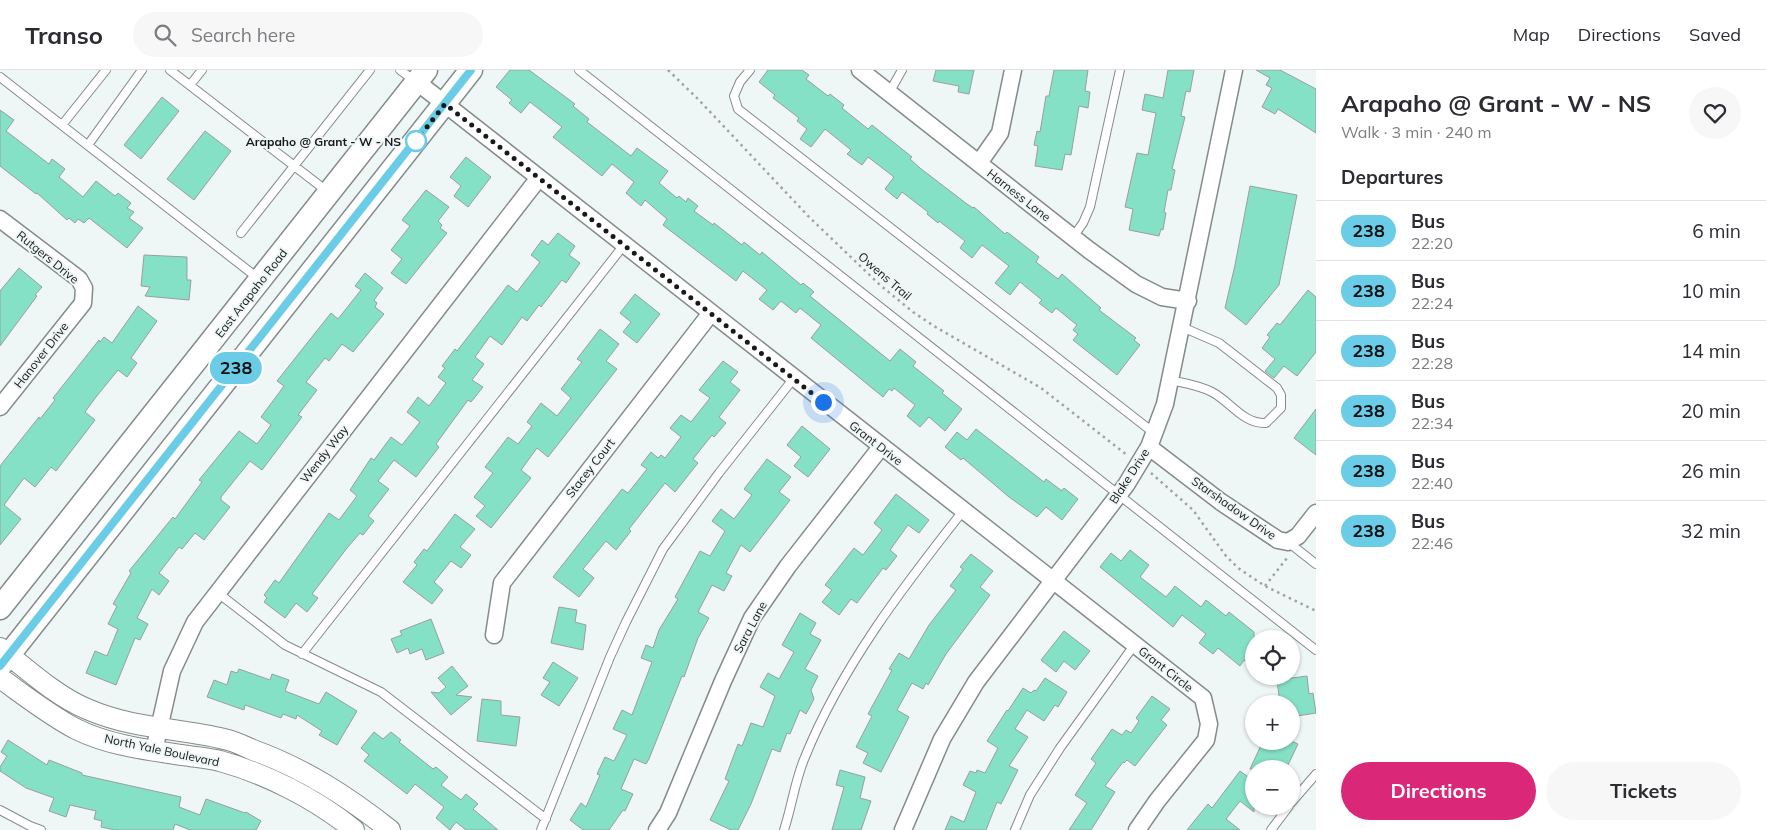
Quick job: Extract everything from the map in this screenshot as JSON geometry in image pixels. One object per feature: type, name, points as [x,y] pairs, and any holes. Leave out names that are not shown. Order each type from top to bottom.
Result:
[{"type":"main road","points":[[3,656],[471,70]]},
{"type":"main road","name":"East Arapaho Road","points":[[0,608],[329,193],[414,74]]},
{"type":"street","name":"Harness Lane","points":[[860,70],[1073,238],[1136,284],[1162,297],[1188,301]]},
{"type":"street","points":[[979,163],[1000,133],[1013,70]]},
{"type":"street","name":"Blake Drive","points":[[903,830],[942,739],[976,682],[1119,494],[1140,465],[1152,440],[1165,404],[1188,301],[1234,70]]},
{"type":"street","name":"Grant Drive","points":[[414,74],[445,104],[538,179],[1053,581]]},
{"type":"street","name":"Wendy Way","points":[[154,751],[172,671],[195,622],[538,179]]},
{"type":"street","name":"Rutgers Drive","points":[[2,224],[79,279],[84,288],[83,303]]},
{"type":"street","name":"Hanover Drive","points":[[0,407],[83,303]]},
{"type":"street","name":"Stacey Court","points":[[494,634],[502,583],[711,313]]},
{"type":"street","name":"Starshadow Drive","points":[[1152,440],[1221,502],[1278,540],[1291,544],[1316,513]]},
{"type":"street","name":"Sara Lane","points":[[657,830],[668,813],[723,681],[752,618],[788,566],[881,448]]},
{"type":"street","name":"Grant Circle","points":[[1053,581],[1203,698],[1209,724],[1206,740],[1157,800],[1137,830]]},
{"type":"street","name":"North Yale Boulevard","points":[[3,656],[86,709],[117,720],[225,739],[280,760],[301,770],[353,801],[390,830]]},
{"type":"street","name":"North Yale Boulevard","points":[[0,678],[76,729],[111,741],[154,751],[219,761],[271,780],[324,809],[354,830]]},
{"type":"lane","points":[[62,125],[106,70]]},
{"type":"lane","points":[[88,145],[142,70]]},
{"type":"lane","points":[[170,70],[329,193]]},
{"type":"lane","points":[[190,85],[202,70]]},
{"type":"lane","points":[[241,233],[370,70]]},
{"type":"lane","points":[[579,70],[1316,650]]},
{"type":"lane","points":[[750,70],[740,82],[734,96],[738,109],[1152,440]]},
{"type":"lane","points":[[889,93],[902,70]]},
{"type":"lane","points":[[1073,238],[1090,206],[1120,70]]},
{"type":"lane","points":[[0,77],[260,281]]},
{"type":"lane","points":[[302,654],[624,245]]},
{"type":"lane","points":[[1170,380],[1198,386],[1213,392],[1255,423],[1266,423],[1281,408],[1281,395],[1276,388],[1219,343],[1182,327]]},
{"type":"lane","points":[[541,830],[618,640],[663,549],[719,473],[794,378]]},
{"type":"lane","points":[[784,830],[804,759],[832,699],[859,654],[912,576],[963,511]]},
{"type":"lane","points":[[1291,544],[1316,564]]},
{"type":"lane","points":[[217,592],[285,646],[381,692],[546,819]]},
{"type":"lane","points":[[1015,830],[1030,795],[1060,748],[1135,644]]},
{"type":"lane","points":[[1300,793],[1316,774]]},
{"type":"lane","points":[[0,810],[30,826],[42,830]]},
{"type":"lane","points":[[1271,830],[1282,815]]},
{"type":"path","name":"Owens Trail","points":[[668,70],[810,218],[880,285],[913,312],[934,326],[1041,388],[1124,454]]},
{"type":"path","points":[[1151,473],[1193,510],[1226,556],[1238,568],[1265,586],[1316,611]]},
{"type":"path","points":[[1265,586],[1291,544]]},
{"type":"building","points":[[510,70],[529,70],[575,104],[573,106],[589,119],[587,122],[631,156],[637,148],[668,171],[659,183],[677,198],[679,196],[686,202],[688,198],[698,206],[694,211],[713,225],[714,223],[742,245],[744,242],[760,255],[762,252],[801,285],[803,283],[814,292],[810,296],[890,361],[900,349],[916,362],[913,366],[944,391],[942,393],[962,409],[945,431],[929,417],[920,427],[907,416],[915,405],[894,388],[892,391],[889,389],[883,397],[811,338],[821,325],[800,308],[796,313],[781,301],[773,310],[759,299],[767,290],[743,271],[736,281],[663,225],[667,219],[645,200],[641,206],[626,193],[634,182],[612,164],[602,176],[553,137],[562,127],[530,102],[521,113],[509,103],[512,100],[496,87]]},
{"type":"building","points":[[768,70],[802,70],[809,75],[806,79],[828,96],[830,94],[844,105],[842,108],[868,129],[872,125],[912,157],[910,159],[920,168],[967,204],[974,207],[1005,234],[1007,232],[1039,257],[1036,262],[1058,279],[1062,274],[1101,308],[1099,310],[1136,338],[1134,340],[1140,345],[1117,375],[1073,340],[1078,334],[1073,330],[1077,325],[1056,308],[1052,313],[1039,303],[1042,300],[1020,282],[1010,295],[995,283],[1009,266],[982,245],[972,258],[960,248],[965,241],[939,221],[938,223],[927,214],[928,212],[902,192],[897,199],[885,189],[894,177],[868,157],[862,165],[847,154],[851,150],[825,129],[811,147],[800,139],[807,129],[797,121],[799,118],[773,98],[775,95],[759,82]]},
{"type":"building","points":[[936,70],[974,70],[969,94],[958,92],[959,86],[933,81]]},
{"type":"building","points":[[1054,70],[1088,70],[1085,91],[1090,92],[1088,108],[1079,106],[1071,155],[1065,154],[1062,170],[1035,166],[1038,146],[1034,145],[1037,131],[1040,132],[1046,96],[1049,96]]},
{"type":"building","points":[[1168,70],[1194,70],[1190,92],[1186,91],[1181,116],[1185,117],[1172,169],[1175,170],[1171,190],[1168,190],[1163,230],[1161,229],[1159,236],[1129,230],[1133,209],[1125,207],[1137,153],[1148,155],[1156,113],[1142,110],[1145,94],[1163,98]]},
{"type":"building","points":[[1256,70],[1280,70],[1316,89],[1316,133],[1278,109],[1275,114],[1262,107],[1272,88],[1266,85],[1270,78]]},
{"type":"building","points":[[162,97],[179,111],[141,159],[124,145]]},
{"type":"building","points":[[0,110],[14,120],[6,131],[49,164],[52,159],[65,169],[59,177],[83,197],[96,181],[115,196],[118,193],[131,203],[127,208],[134,212],[129,218],[143,228],[127,248],[89,218],[84,223],[78,219],[75,223],[69,218],[67,220],[37,193],[0,166]]},
{"type":"building","points":[[205,131],[231,151],[194,200],[167,179]]},
{"type":"building","points":[[466,157],[491,177],[468,207],[454,196],[461,186],[450,177]]},
{"type":"building","points":[[1250,186],[1297,195],[1279,285],[1246,325],[1225,308]]},
{"type":"building","points":[[426,190],[449,207],[438,221],[442,225],[440,228],[447,233],[406,284],[391,273],[402,259],[391,250],[410,226],[402,220]]},
{"type":"building","points":[[558,233],[575,246],[569,255],[580,263],[566,283],[562,280],[541,307],[539,305],[527,321],[522,317],[502,345],[490,336],[475,357],[484,364],[472,380],[483,387],[471,402],[468,400],[436,444],[439,447],[416,477],[394,460],[378,481],[389,489],[368,516],[374,521],[363,535],[360,533],[347,548],[312,594],[318,598],[307,612],[296,603],[285,618],[264,602],[267,598],[264,595],[275,580],[279,583],[329,513],[339,520],[357,496],[350,490],[371,458],[374,460],[391,437],[402,445],[420,422],[407,412],[418,397],[429,406],[446,383],[438,377],[445,368],[442,366],[455,349],[457,351],[508,285],[517,292],[540,262],[531,255],[542,240],[548,245]]},
{"type":"building","points":[[144,255],[187,257],[187,280],[191,280],[189,300],[145,296],[150,287],[141,286]]},
{"type":"building","points":[[19,268],[42,287],[0,346],[0,291]]},
{"type":"building","points":[[365,273],[383,288],[374,300],[377,303],[375,307],[384,314],[353,352],[342,344],[329,361],[325,358],[306,382],[317,390],[298,415],[302,417],[262,470],[250,461],[221,497],[221,500],[230,507],[204,540],[195,533],[182,549],[179,547],[159,573],[169,581],[159,595],[152,589],[137,618],[148,624],[140,640],[135,638],[116,685],[86,673],[95,651],[107,656],[118,629],[108,624],[117,606],[113,604],[131,573],[129,571],[173,517],[175,519],[202,482],[199,480],[239,431],[257,444],[271,425],[261,417],[284,386],[277,381],[331,313],[338,319],[361,290],[355,286]]},
{"type":"building","points":[[1308,290],[1316,297],[1316,352],[1297,376],[1284,366],[1274,378],[1265,371],[1275,359],[1262,348],[1270,337],[1267,335],[1277,323],[1280,325]]},
{"type":"building","points":[[635,294],[660,314],[637,343],[623,332],[631,322],[620,313]]},
{"type":"building","points":[[138,306],[157,321],[131,358],[137,363],[127,377],[118,370],[96,397],[85,412],[95,420],[56,471],[51,467],[35,487],[24,478],[4,505],[21,519],[0,545],[0,466],[55,400],[53,398],[99,340],[100,342],[104,337],[112,343]]},
{"type":"building","points":[[600,329],[619,344],[606,361],[617,369],[548,457],[537,448],[521,470],[531,478],[491,528],[476,516],[485,506],[474,497],[493,473],[485,467],[508,437],[518,444],[532,426],[527,422],[541,403],[557,416],[571,398],[561,389],[582,362],[577,359]]},
{"type":"building","points":[[723,361],[738,372],[730,382],[740,390],[719,417],[726,423],[714,437],[712,435],[693,459],[698,463],[675,492],[665,483],[629,529],[631,531],[616,550],[606,541],[583,569],[594,578],[579,597],[553,577],[622,489],[628,493],[647,469],[641,465],[651,452],[658,458],[661,455],[665,458],[681,437],[670,428],[681,415],[691,422],[710,398],[699,390]]},
{"type":"building","points":[[1316,409],[1316,455],[1294,438]]},
{"type":"building","points":[[802,426],[830,449],[808,477],[794,466],[801,457],[787,445]]},
{"type":"building","points":[[976,429],[1044,482],[1046,479],[1062,491],[1064,488],[1078,499],[1062,520],[1046,507],[1037,517],[1009,497],[963,458],[961,460],[945,447],[957,432],[967,440]]},
{"type":"building","points":[[767,459],[791,477],[779,492],[790,500],[750,552],[741,545],[726,573],[732,576],[724,591],[712,585],[698,612],[709,618],[698,638],[684,677],[682,676],[649,759],[646,764],[634,759],[621,789],[633,794],[625,811],[623,810],[609,830],[583,830],[570,820],[581,803],[586,807],[600,775],[597,774],[605,757],[614,761],[627,735],[613,729],[622,710],[632,715],[652,662],[641,658],[646,645],[653,648],[659,630],[678,599],[675,597],[700,551],[710,556],[725,531],[712,521],[721,509],[734,519],[752,495],[744,489]]},
{"type":"building","points":[[896,494],[929,520],[919,533],[908,525],[890,550],[897,556],[886,570],[883,568],[857,603],[851,599],[839,615],[822,602],[832,590],[825,585],[854,548],[863,555],[882,530],[874,523]]},
{"type":"building","points":[[455,514],[475,529],[460,547],[471,555],[461,568],[451,561],[434,582],[443,590],[432,604],[403,582],[417,565],[414,562],[424,549],[427,551]]},
{"type":"building","points":[[1130,550],[1149,565],[1140,577],[1166,597],[1175,586],[1201,607],[1206,600],[1226,616],[1229,612],[1252,630],[1245,630],[1245,661],[1240,666],[1218,648],[1213,654],[1199,643],[1206,634],[1182,615],[1173,627],[1100,567],[1111,553],[1121,561]]},
{"type":"building","points":[[971,554],[993,571],[980,587],[990,595],[946,654],[928,685],[926,683],[923,689],[912,683],[897,710],[909,717],[881,772],[863,763],[868,753],[856,747],[872,716],[868,714],[892,670],[889,669],[899,653],[909,659],[929,625],[956,590],[950,586],[963,569],[960,567]]},
{"type":"building","points":[[559,607],[577,610],[575,622],[586,625],[583,650],[551,643]]},
{"type":"building","points":[[800,613],[816,623],[810,634],[821,640],[805,669],[818,676],[811,690],[814,699],[806,714],[800,710],[790,734],[787,733],[780,752],[772,749],[751,804],[738,830],[731,830],[710,820],[729,781],[725,779],[738,744],[742,746],[751,723],[763,727],[775,696],[760,687],[768,673],[779,679],[794,652],[782,645]]},
{"type":"building","points":[[431,619],[444,653],[426,660],[422,649],[410,654],[408,648],[397,653],[391,639],[402,635],[400,631]]},
{"type":"building","points":[[1064,631],[1090,651],[1075,670],[1064,661],[1056,672],[1041,660]]},
{"type":"building","points":[[553,662],[578,678],[559,706],[541,695],[550,682],[543,678]]},
{"type":"building","points":[[452,666],[468,686],[456,695],[472,697],[451,715],[431,692],[439,693],[446,687],[438,678]]},
{"type":"building","points":[[239,669],[270,680],[272,674],[289,680],[285,691],[319,704],[326,692],[357,711],[337,745],[319,735],[322,731],[297,715],[296,719],[283,714],[281,718],[245,705],[244,710],[207,697],[214,680],[227,685],[231,671],[237,673]]},
{"type":"building","points":[[1307,676],[1309,694],[1313,693],[1316,713],[1300,716],[1300,695],[1279,695],[1278,685],[1300,685],[1300,677]]},
{"type":"building","points":[[1045,678],[1067,692],[1058,707],[1055,705],[1044,721],[1027,710],[1015,729],[1028,737],[1009,766],[1018,770],[1001,804],[997,802],[986,830],[945,830],[951,816],[964,822],[976,792],[963,785],[970,771],[976,773],[977,770],[985,773],[998,748],[987,741],[1007,710],[1023,688],[1031,693],[1034,690],[1036,691]]},
{"type":"building","points":[[1152,696],[1170,709],[1161,720],[1167,725],[1135,766],[1127,760],[1123,762],[1105,786],[1115,792],[1091,830],[1069,830],[1087,803],[1075,795],[1096,763],[1091,759],[1112,729],[1122,735],[1126,730],[1131,733],[1139,721],[1136,718]]},
{"type":"building","points":[[482,699],[501,701],[501,715],[520,717],[516,746],[477,741]]},
{"type":"building","points":[[374,732],[383,739],[391,732],[401,740],[399,742],[433,769],[436,767],[448,777],[441,785],[461,800],[466,794],[478,804],[473,809],[498,830],[466,830],[456,822],[450,830],[436,818],[444,807],[415,784],[407,794],[364,761],[369,755],[361,748]]},
{"type":"building","points":[[8,740],[47,765],[49,760],[82,773],[82,775],[181,797],[179,807],[200,815],[206,799],[246,812],[261,821],[256,830],[190,830],[175,824],[173,830],[115,830],[101,827],[102,821],[94,819],[96,811],[70,805],[66,817],[49,811],[54,798],[26,788],[0,771],[0,767],[7,756],[1,752]]},
{"type":"building","points":[[1259,750],[1295,750],[1290,760],[1254,760]]},
{"type":"building","points":[[840,770],[865,777],[860,798],[871,801],[861,830],[832,830],[844,787],[836,785]]},
{"type":"building","points":[[1240,771],[1245,775],[1245,805],[1240,801],[1226,819],[1240,830],[1187,830],[1208,804],[1212,808]]},
{"type":"bus line","name":"238","points":[[0,666],[471,70]]},
{"type":"place","name":"Arapaho @ Grant - W - NS","points":[[416,141]]},
{"type":"route","points":[[416,141],[445,104],[823,402]]}]
